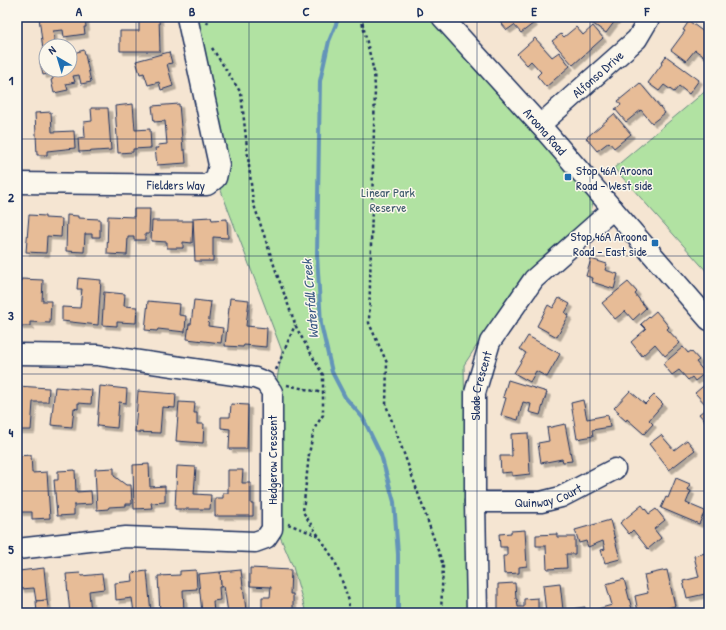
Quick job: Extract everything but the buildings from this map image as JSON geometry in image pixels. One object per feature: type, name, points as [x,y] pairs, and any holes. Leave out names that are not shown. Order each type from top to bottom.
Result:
[{"type":"street","name":"Fielders Way","points":[[17,184],[207,185],[216,178],[219,165],[187,17]]},
{"type":"street","name":"Aroona Road","points":[[442,17],[540,125],[709,320]]},
{"type":"street","name":"Alfonso Drive","points":[[540,125],[637,39],[650,17]]},
{"type":"street","name":"Slade Crescent","points":[[477,613],[475,393],[490,342],[534,279],[613,210]]},
{"type":"street","points":[[17,354],[98,355],[255,378],[264,382],[268,387]]},
{"type":"street","name":"Hedgerow Crescent","points":[[17,549],[126,537],[255,542],[266,538],[272,530],[272,392],[268,387]]},
{"type":"street","name":"Quinway Court","points":[[475,502],[541,502],[561,497],[615,469]]},
{"type":"path","points":[[207,28],[207,23],[211,17]]},
{"type":"path","points":[[361,17],[374,72],[376,88],[370,323],[387,363],[386,405],[443,565],[441,613]]},
{"type":"path","points":[[211,46],[241,93],[253,202],[295,324],[322,375],[323,415],[314,429],[309,454],[303,512],[335,561],[349,601],[348,613]]},
{"type":"path","points":[[268,387],[295,324]]},
{"type":"path","points":[[268,387],[285,384],[323,392]]},
{"type":"path","points":[[272,517],[319,537]]},
{"type":"green space","name":"Linear Park Reserve","points":[[194,17],[430,17],[593,201],[590,218],[523,275],[464,365],[468,613],[306,613],[293,567],[279,534],[276,385],[282,351],[220,188],[225,170]]},
{"type":"green space","points":[[709,88],[709,274],[614,168]]},
{"type":"waterway","name":"Waterfall Creek","points":[[339,17],[329,41],[320,81],[317,254],[321,324],[332,372],[345,397],[363,418],[381,455],[394,502],[398,554],[398,613]]},
{"type":"place","name":"Stop 46A Aroona Road - West side","points":[[568,177]]},
{"type":"place","name":"Stop 46A Aroona Road - East side","points":[[655,243]]}]
